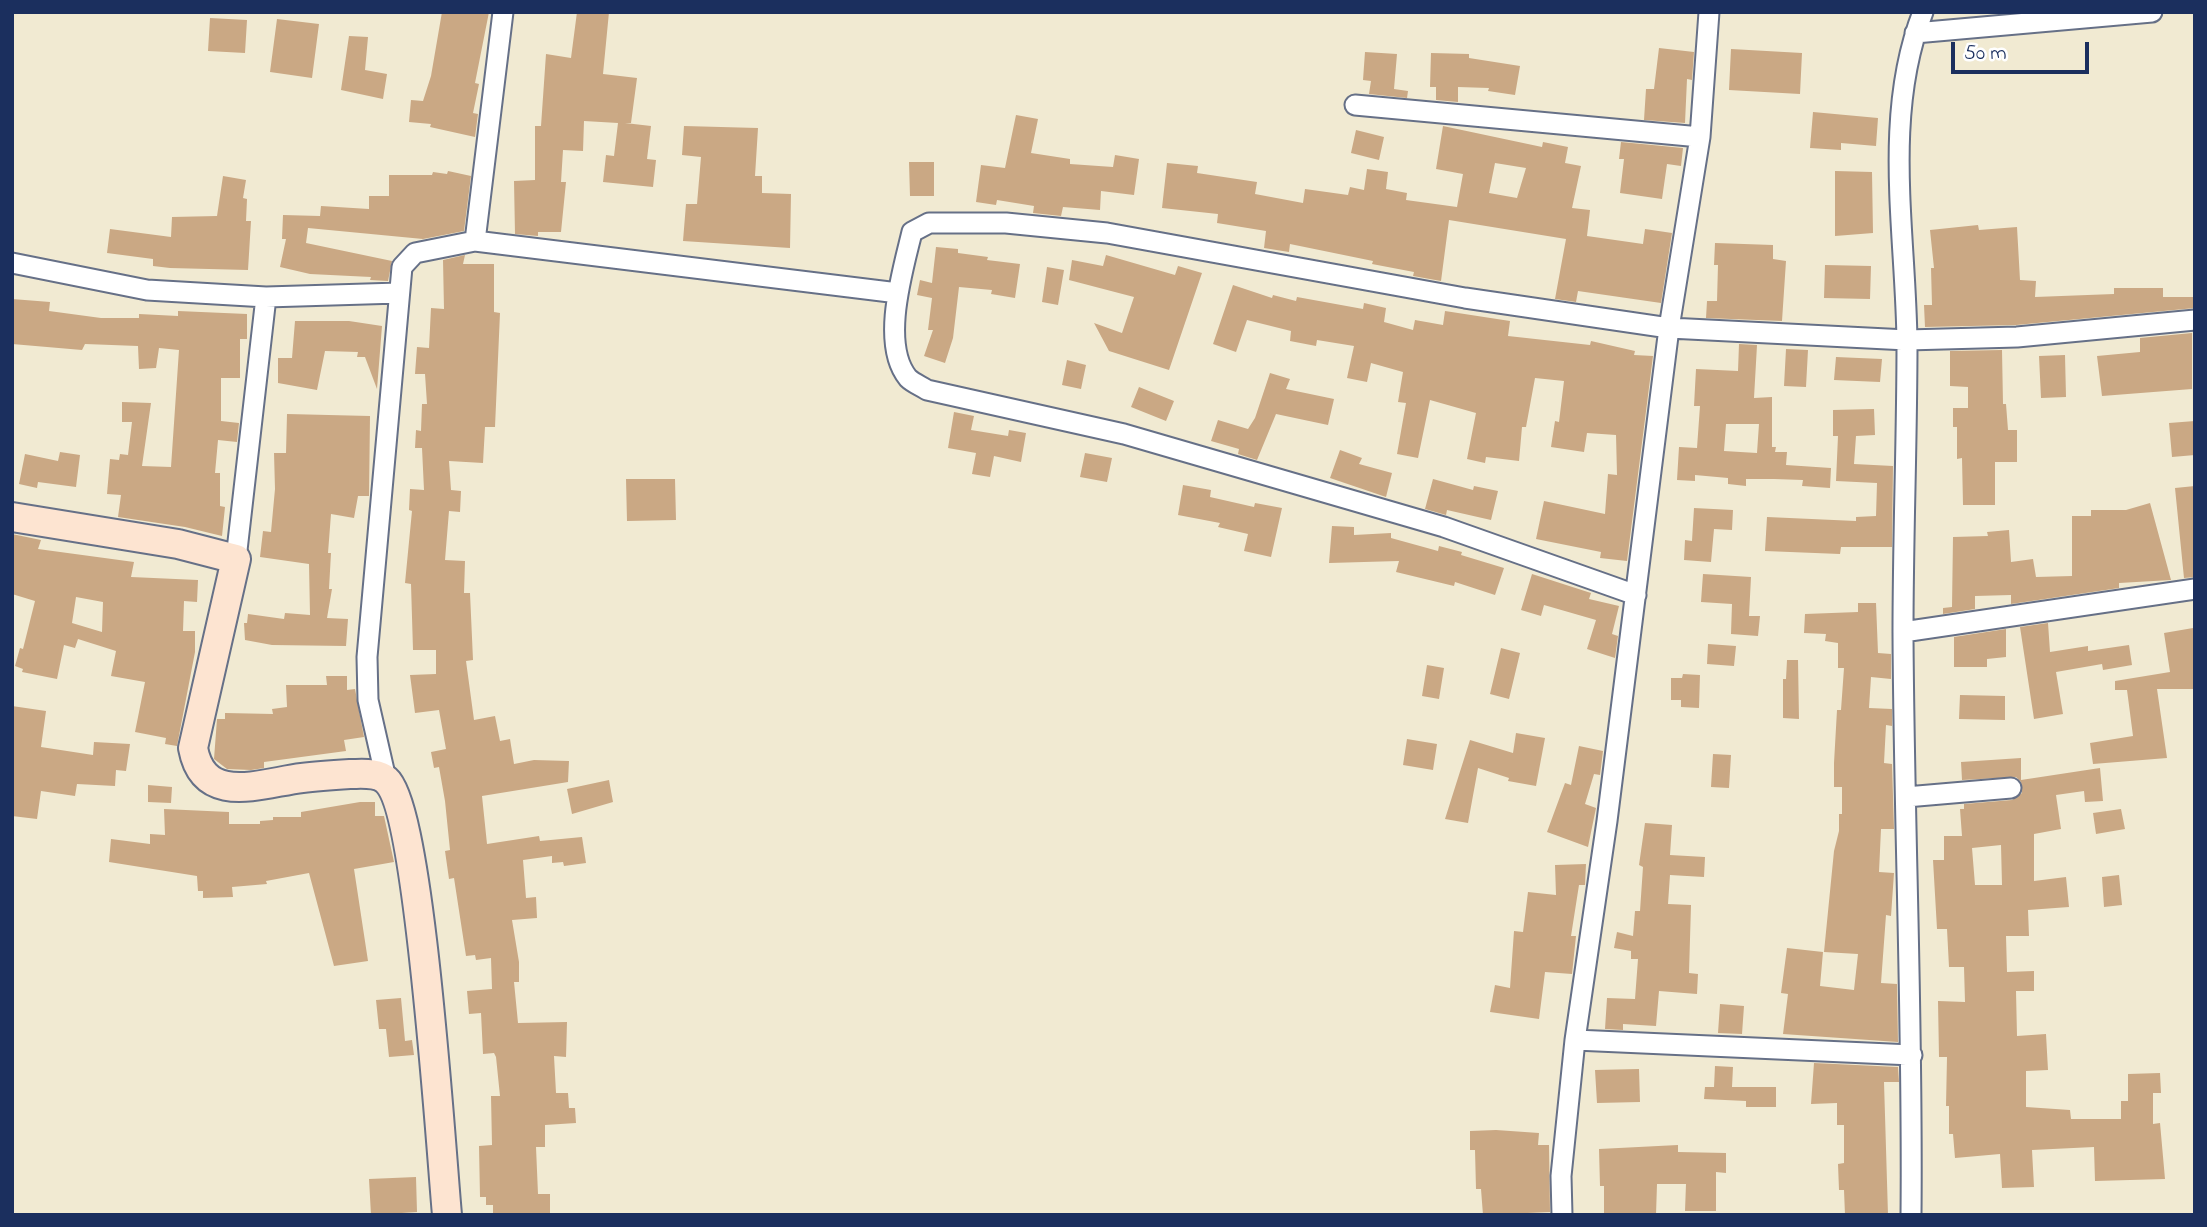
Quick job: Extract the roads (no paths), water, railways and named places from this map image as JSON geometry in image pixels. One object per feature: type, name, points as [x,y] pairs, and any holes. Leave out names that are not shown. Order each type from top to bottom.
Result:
[{"type":"street","points":[[475,241],[503,12]]},
{"type":"street","points":[[1562,1215],[1561,1176],[1575,1040],[1636,595],[1669,328],[1700,137],[1709,12]]},
{"type":"street","points":[[1911,1215],[1912,1055],[1903,632],[1907,341],[1901,107],[1915,33],[1923,12]]},
{"type":"street","points":[[1915,33],[2152,12]]},
{"type":"street","points":[[1355,105],[1700,137]]},
{"type":"street","points":[[1636,595],[1444,527],[1124,434],[927,390],[908,377],[895,347],[898,293],[912,232],[929,223],[1006,223],[1107,233],[1465,298],[1669,328],[1907,341],[2017,337],[2195,320]]},
{"type":"street","points":[[447,1215],[418,898],[400,807],[386,779],[368,700],[367,657],[402,267],[415,253],[475,241],[898,293]]},
{"type":"street","points":[[12,263],[147,290],[266,297],[399,293]]},
{"type":"street","points":[[266,297],[236,559],[193,748],[196,765],[210,782],[238,789],[303,777],[369,773],[386,779]]},
{"type":"street","points":[[12,517],[178,544],[236,559]]},
{"type":"street","points":[[1903,632],[2195,589]]},
{"type":"street","points":[[1906,797],[2011,788]]},
{"type":"street","points":[[1575,1040],[1912,1055]]}]
